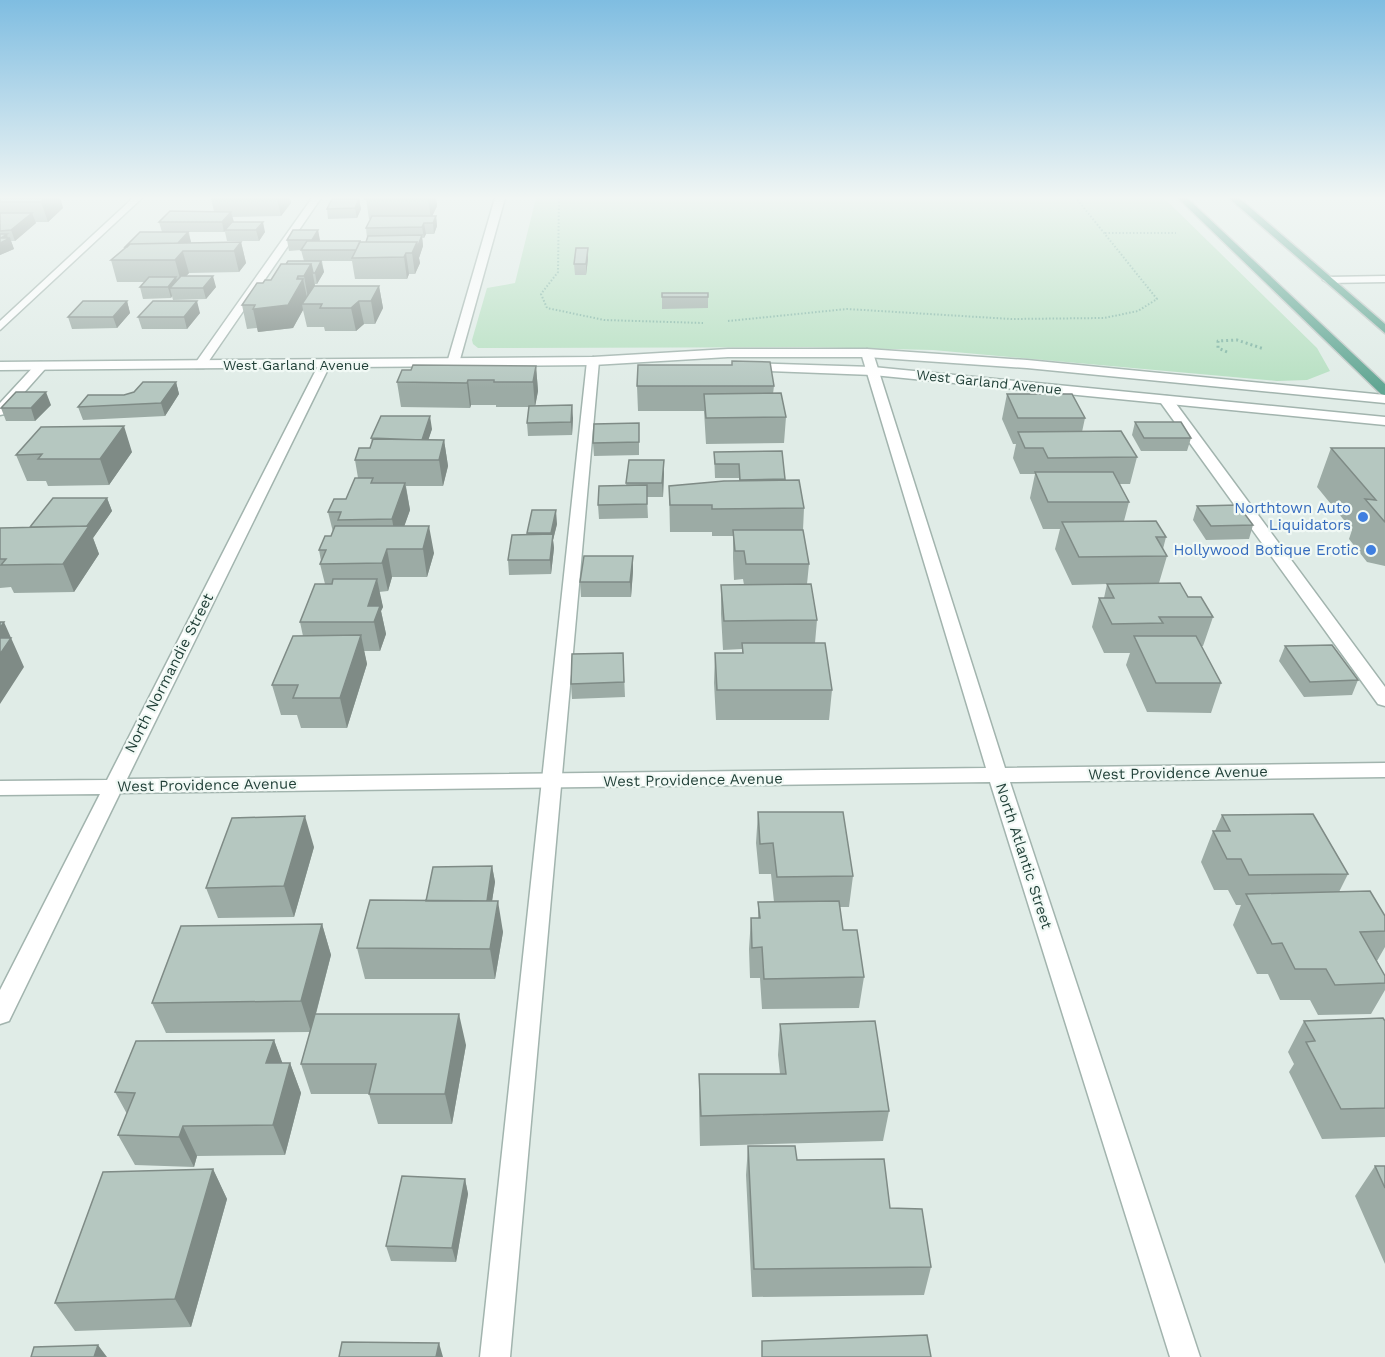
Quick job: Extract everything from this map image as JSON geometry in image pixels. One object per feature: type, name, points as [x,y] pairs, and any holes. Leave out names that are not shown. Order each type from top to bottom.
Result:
[{"type":"main road","points":[[1249,261],[1385,391]]},
{"type":"main road","points":[[1306,261],[1385,330]]},
{"type":"street","points":[[0,327],[70,261]]},
{"type":"street","points":[[200,365],[273,261]]},
{"type":"street","points":[[453,363],[482,261]]},
{"type":"street","points":[[1328,280],[1385,279]]},
{"type":"street","name":"West Garland Avenue","points":[[0,366],[593,361],[728,353],[870,362],[1166,400],[1385,421]]},
{"type":"street","points":[[495,1357],[593,361]]},
{"type":"street","name":"West Garland Avenue","points":[[593,361],[724,367],[870,362],[1027,364],[1385,399]]},
{"type":"street","name":"North Atlantic Street","points":[[870,362],[998,776],[1185,1357]]},
{"type":"street","name":"North Normandie Street","points":[[0,1014],[324,365]]},
{"type":"street","points":[[0,411],[42,366]]},
{"type":"street","points":[[1166,400],[1385,700]]},
{"type":"street","name":"West Providence Avenue","points":[[0,788],[1385,770]]},
{"type":"path","points":[[558,261],[558,272],[541,294],[547,308],[574,318],[600,321],[704,322]]},
{"type":"path","points":[[724,321],[846,309],[891,309],[984,319],[1082,319],[1119,316],[1154,304],[1157,299],[1127,261]]},
{"type":"path","points":[[1234,354],[1218,348],[1216,343],[1226,339],[1237,340],[1264,349]]},
{"type":"green space","points":[[520,261],[1229,261],[1317,348],[1330,371],[1307,380],[1277,381],[933,350],[807,347],[478,348],[472,340],[487,288],[515,283]]},
{"type":"building","points":[[288,261],[321,261],[315,273],[313,273],[311,264],[286,264]]},
{"type":"building","points":[[574,261],[586,261],[586,264],[574,264]]},
{"type":"building","points":[[281,264],[311,264],[304,276],[298,276],[297,279],[303,279],[288,305],[253,309],[255,305],[242,305],[257,283],[271,280]]},
{"type":"building","points":[[181,276],[213,276],[203,288],[170,288]]},
{"type":"building","points":[[149,277],[176,277],[168,287],[140,287]]},
{"type":"building","points":[[314,286],[379,286],[371,301],[359,301],[351,308],[320,308],[322,304],[302,304]]},
{"type":"building","points":[[662,293],[708,293],[708,297],[662,297]]},
{"type":"building","points":[[83,301],[127,301],[113,317],[68,317]]},
{"type":"building","points":[[153,301],[197,301],[184,317],[138,317]]},
{"type":"building","points":[[732,361],[770,362],[774,386],[637,386],[638,365],[732,365]]},
{"type":"building","points":[[413,365],[536,366],[533,382],[468,380],[467,383],[397,382],[402,370],[411,370]]},
{"type":"building","points":[[143,382],[176,382],[161,403],[78,407],[88,395],[124,395],[134,392]]},
{"type":"building","points":[[16,392],[46,392],[31,408],[1,408]]},
{"type":"building","points":[[781,393],[786,417],[706,418],[704,394]]},
{"type":"building","points":[[1007,394],[1072,394],[1085,418],[1018,418]]},
{"type":"building","points":[[572,405],[571,422],[527,423],[529,406]]},
{"type":"building","points":[[381,416],[430,416],[422,440],[371,438]]},
{"type":"building","points":[[1135,422],[1181,422],[1191,438],[1144,438]]},
{"type":"building","points":[[639,423],[639,442],[593,443],[594,424]]},
{"type":"building","points":[[124,426],[100,459],[38,459],[42,454],[16,455],[41,427]]},
{"type":"building","points":[[1121,431],[1137,457],[1048,458],[1043,448],[1025,448],[1018,432]]},
{"type":"building","points":[[373,439],[444,440],[439,460],[355,460],[359,448],[370,448]]},
{"type":"building","points":[[1331,448],[1385,448],[1385,522],[1365,499],[1376,500]]},
{"type":"building","points":[[782,451],[785,479],[740,480],[739,464],[715,464],[714,452]]},
{"type":"building","points":[[629,460],[664,460],[662,483],[626,483]]},
{"type":"building","points":[[1035,472],[1113,472],[1129,502],[1048,502]]},
{"type":"building","points":[[355,478],[373,478],[371,483],[405,483],[392,519],[338,520],[341,512],[328,512],[334,499],[346,499]]},
{"type":"building","points":[[799,480],[804,508],[712,509],[712,505],[670,505],[669,486],[724,481]]},
{"type":"building","points":[[647,485],[647,504],[598,505],[599,486]]},
{"type":"building","points":[[53,498],[107,498],[87,526],[30,527]]},
{"type":"building","points":[[1238,505],[1253,525],[1211,526],[1197,506]]},
{"type":"building","points":[[532,510],[556,510],[551,533],[527,533]]},
{"type":"building","points":[[1156,521],[1166,537],[1156,537],[1167,556],[1079,557],[1062,522]]},
{"type":"building","points":[[89,526],[63,564],[1,565],[6,559],[0,559],[0,528]]},
{"type":"building","points":[[335,526],[429,526],[423,549],[387,549],[382,563],[320,564],[326,550],[319,550],[325,536],[331,536]]},
{"type":"building","points":[[733,530],[803,530],[809,564],[746,564],[744,551],[735,551]]},
{"type":"building","points":[[553,534],[550,560],[508,560],[512,535]]},
{"type":"building","points":[[584,556],[633,556],[630,582],[580,582]]},
{"type":"building","points":[[333,579],[377,579],[368,606],[380,606],[374,622],[300,622],[315,584],[332,584]]},
{"type":"building","points":[[1180,583],[1188,597],[1201,597],[1213,617],[1159,617],[1163,623],[1112,624],[1099,598],[1114,598],[1107,584]]},
{"type":"building","points":[[811,584],[817,620],[724,621],[721,585]]},
{"type":"building","points":[[361,635],[340,698],[293,698],[298,685],[272,685],[293,636]]},
{"type":"building","points":[[1134,636],[1196,636],[1221,683],[1156,683]]},
{"type":"building","points":[[0,638],[11,638],[0,654]]},
{"type":"building","points":[[742,643],[825,643],[832,690],[717,690],[715,653],[743,653]]},
{"type":"building","points":[[1332,645],[1358,680],[1310,682],[1285,646]]},
{"type":"building","points":[[623,653],[624,682],[571,684],[572,654]]},
{"type":"building","points":[[758,812],[843,812],[853,876],[777,877],[773,843],[760,844]]},
{"type":"building","points":[[1313,814],[1348,874],[1249,875],[1241,859],[1227,859],[1213,831],[1230,831],[1222,815]]},
{"type":"building","points":[[305,816],[284,886],[206,888],[232,818]]},
{"type":"building","points":[[492,866],[487,901],[426,901],[433,867]]},
{"type":"building","points":[[1370,891],[1385,916],[1385,931],[1360,932],[1385,976],[1385,983],[1335,985],[1326,969],[1295,969],[1282,943],[1272,944],[1246,894]]},
{"type":"building","points":[[370,900],[498,901],[490,949],[357,948]]},
{"type":"building","points":[[839,901],[843,930],[857,930],[864,977],[764,979],[762,947],[752,948],[751,918],[760,918],[758,902]]},
{"type":"building","points":[[322,924],[301,1001],[152,1003],[181,926]]},
{"type":"building","points":[[315,1014],[459,1014],[445,1094],[369,1094],[376,1064],[301,1064]]},
{"type":"building","points":[[1383,1018],[1385,1021],[1385,1108],[1341,1109],[1306,1042],[1315,1041],[1304,1021]]},
{"type":"building","points":[[875,1021],[889,1111],[701,1116],[699,1074],[786,1074],[780,1024]]},
{"type":"building","points":[[274,1040],[266,1063],[290,1063],[273,1125],[183,1126],[179,1137],[118,1135],[135,1093],[115,1092],[136,1041]]},
{"type":"building","points":[[748,1146],[795,1146],[797,1160],[884,1159],[890,1208],[922,1209],[931,1267],[754,1269]]},
{"type":"building","points":[[1375,1166],[1385,1166],[1385,1188]]},
{"type":"building","points":[[213,1169],[175,1299],[55,1303],[103,1172]]},
{"type":"building","points":[[402,1176],[465,1179],[452,1248],[386,1246]]},
{"type":"building","points":[[927,1335],[931,1357],[762,1357],[762,1341]]},
{"type":"building","points":[[342,1342],[439,1343],[436,1357],[339,1357]]},
{"type":"building","points":[[98,1345],[94,1357],[31,1357],[34,1347]]},
{"type":"place","name":"Northtown Auto Liquidators","points":[[1363,517]]},
{"type":"place","name":"Hollywood Botique Erotic","points":[[1371,550]]}]
